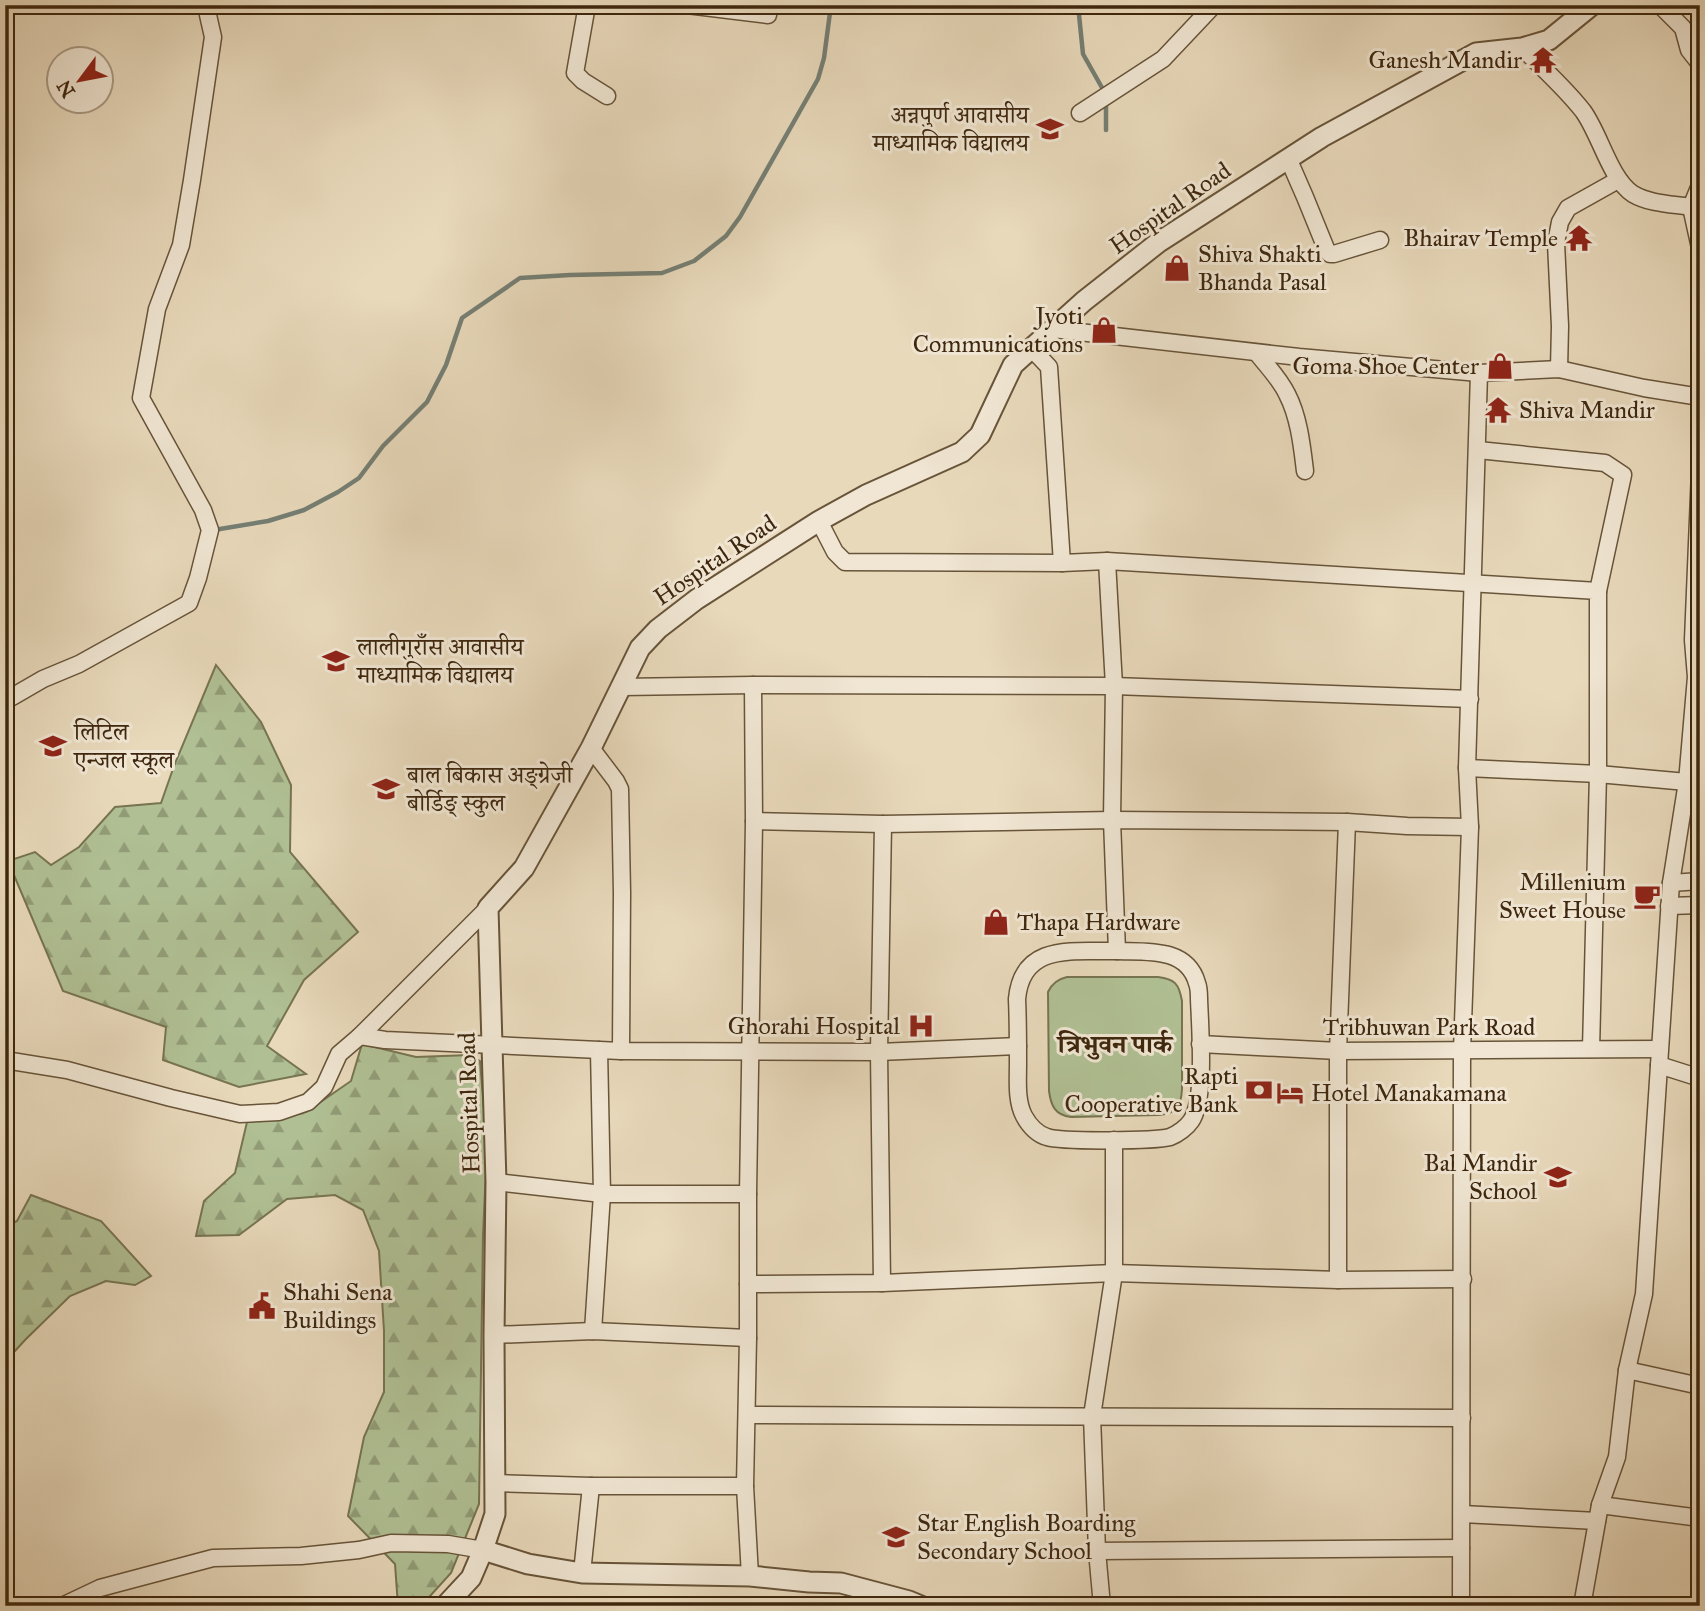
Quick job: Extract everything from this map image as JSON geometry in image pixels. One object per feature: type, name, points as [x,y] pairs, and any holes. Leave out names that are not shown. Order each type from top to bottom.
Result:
[{"type":"street","points":[[5,701],[43,679],[79,664],[189,603],[198,578],[210,530],[203,510],[141,398],[157,309],[181,245],[190,193],[213,37],[208,15],[209,5]]},
{"type":"street","points":[[587,5],[575,73],[607,96]]},
{"type":"street","points":[[687,5],[768,15]]},
{"type":"street","points":[[1080,113],[1163,59],[1214,5]]},
{"type":"street","name":"Hospital Road","points":[[445,1606],[471,1578],[495,1514],[496,1182],[488,908],[524,868],[591,748],[640,648],[658,629],[697,599],[819,521],[866,495],[962,452],[980,435],[1013,365],[1084,301],[1159,242],[1322,136],[1476,53],[1522,48],[1549,40],[1591,5]]},
{"type":"street","points":[[1660,5],[1683,28],[1689,50],[1700,64]]},
{"type":"street","points":[[1522,48],[1584,112],[1618,180],[1631,193],[1647,201],[1696,198],[1700,248]]},
{"type":"street","points":[[1288,158],[1330,254],[1380,240]]},
{"type":"street","points":[[1559,369],[1556,243],[1560,222],[1569,208],[1618,180]]},
{"type":"street","points":[[1053,329],[1257,353],[1479,373],[1559,369],[1700,397]]},
{"type":"street","points":[[1031,348],[1049,367],[1062,563]]},
{"type":"street","points":[[1257,353],[1291,403],[1301,441],[1305,471]]},
{"type":"street","points":[[1461,1606],[1462,1051],[1479,373]]},
{"type":"street","points":[[1478,450],[1605,463],[1623,475],[1598,591],[1598,774],[1591,1049]]},
{"type":"street","points":[[1582,1606],[1598,1513],[1617,1457],[1627,1370],[1644,1294],[1669,906],[1687,782],[1696,677],[1700,471]]},
{"type":"street","points":[[819,521],[835,552],[845,562],[1107,561],[1598,591]]},
{"type":"street","points":[[1107,561],[1114,686],[1112,820],[1117,951]]},
{"type":"street","points":[[750,1576],[745,1486],[754,821],[753,685]]},
{"type":"street","points":[[622,687],[1114,686],[1470,699]]},
{"type":"street","points":[[591,748],[620,789],[621,1051]]},
{"type":"street","points":[[1467,768],[1598,774],[1687,782]]},
{"type":"street","points":[[754,821],[883,824],[1112,820],[1347,822],[1469,827]]},
{"type":"street","points":[[1338,1280],[1338,1051],[1347,822]]},
{"type":"street","points":[[882,1283],[879,1052],[883,824]]},
{"type":"street","points":[[1671,883],[1700,881]]},
{"type":"street","points":[[1669,906],[1700,905]]},
{"type":"street","points":[[5,1060],[67,1070],[240,1114],[279,1112],[307,1102],[324,1087],[339,1054],[488,908]]},
{"type":"street","points":[[1117,951],[1170,954],[1190,969],[1197,982],[1199,1105],[1190,1123],[1169,1137],[1051,1139],[1032,1127],[1020,1107],[1018,986],[1021,977],[1038,958],[1048,954],[1117,951]]},
{"type":"street","points":[[360,1036],[385,1040],[621,1051],[879,1052],[1018,1046]]},
{"type":"street","name":"Tribhuwan Park Road","points":[[1200,1044],[1338,1051],[1591,1049],[1659,1057],[1700,1078]]},
{"type":"street","points":[[593,1331],[602,1194],[599,1050]]},
{"type":"street","points":[[1102,1606],[1097,1551],[1092,1416],[1114,1273],[1114,1139]]},
{"type":"street","points":[[496,1182],[602,1194],[748,1194]]},
{"type":"street","points":[[748,1284],[882,1283],[1114,1273],[1338,1280],[1463,1279]]},
{"type":"street","points":[[494,1335],[593,1331],[748,1338]]},
{"type":"street","points":[[1627,1370],[1700,1386]]},
{"type":"street","points":[[747,1415],[1462,1418]]},
{"type":"street","points":[[495,1483],[745,1486]]},
{"type":"street","points":[[582,1573],[590,1486]]},
{"type":"street","points":[[1462,1514],[1598,1513],[1700,1518]]},
{"type":"street","points":[[62,1606],[100,1588],[213,1558],[301,1556],[359,1550],[391,1543],[448,1544],[482,1550],[528,1564],[582,1573],[750,1576],[809,1583],[841,1583],[920,1606]]},
{"type":"street","points":[[1097,1551],[1461,1548]]},
{"type":"green space","points":[[216,665],[261,722],[291,785],[290,852],[358,932],[304,980],[267,1046],[306,1074],[239,1087],[163,1060],[166,1027],[63,991],[8,861],[35,852],[51,865],[79,847],[115,807],[161,803]]},
{"type":"green space","name":"त्रिभुवन पार्क","points":[[1067,977],[1158,977],[1175,983],[1182,1001],[1182,1089],[1181,1100],[1174,1111],[1159,1115],[1071,1117],[1055,1109],[1049,1091],[1048,992],[1056,982]]},
{"type":"green space","points":[[362,1044],[416,1057],[470,1055],[480,1061],[487,1146],[479,1504],[451,1573],[421,1606],[398,1606],[395,1564],[348,1516],[364,1437],[384,1392],[384,1331],[379,1251],[363,1210],[335,1195],[287,1199],[239,1235],[196,1236],[204,1201],[235,1173],[247,1122],[306,1112],[351,1081]]},
{"type":"green space","points":[[31,1195],[101,1221],[151,1276],[135,1285],[106,1281],[70,1296],[5,1362],[5,1227],[17,1221]]},
{"type":"waterway","points":[[214,530],[268,521],[304,510],[359,478],[383,446],[427,402],[446,365],[462,318],[520,278],[662,273],[694,261],[726,236],[740,217],[818,79],[824,58],[831,5]]},
{"type":"waterway","points":[[1078,5],[1083,54],[1105,93]]},
{"type":"waterway","points":[[1106,102],[1106,130]]},
{"type":"place","name":"Ganesh Mandir","points":[[1543,60]]},
{"type":"place","name":"अन्नपुर्ण आवासीय माध्यामिक विद्यालय","points":[[1050,129]]},
{"type":"place","name":"Bhairav Temple","points":[[1579,238]]},
{"type":"place","name":"Shiva Shakti Bhanda Pasal","points":[[1177,268]]},
{"type":"place","name":"Jyoti Communications","points":[[1104,330]]},
{"type":"place","name":"Goma Shoe Center","points":[[1500,366]]},
{"type":"place","name":"Shiva Mandir","points":[[1498,410]]},
{"type":"place","name":"लालीगुराँस आवासीय माध्यामिक विद्यालय","points":[[336,661]]},
{"type":"place","name":"लिटिल एन्जल स्कूल","points":[[53,746]]},
{"type":"place","name":"बाल बिकास अङ्ग्रेजी बोर्डिङ् स्कुल","points":[[386,789]]},
{"type":"place","name":"Millenium Sweet House","points":[[1647,896]]},
{"type":"place","name":"Thapa Hardware","points":[[996,922]]},
{"type":"place","name":"Ghorahi Hospital","points":[[921,1026]]},
{"type":"place","name":"Rapti Cooperative Bank","points":[[1259,1090]]},
{"type":"place","name":"Hotel Manakamana","points":[[1290,1093]]},
{"type":"place","name":"Bal Mandir School","points":[[1558,1177]]},
{"type":"place","name":"Shahi Sena Buildings","points":[[262,1306]]},
{"type":"place","name":"Star English Boarding Secondary School","points":[[896,1537]]},
{"type":"district","name":"त्रिभुवन पार्क","points":[[1115,1044]]}]
